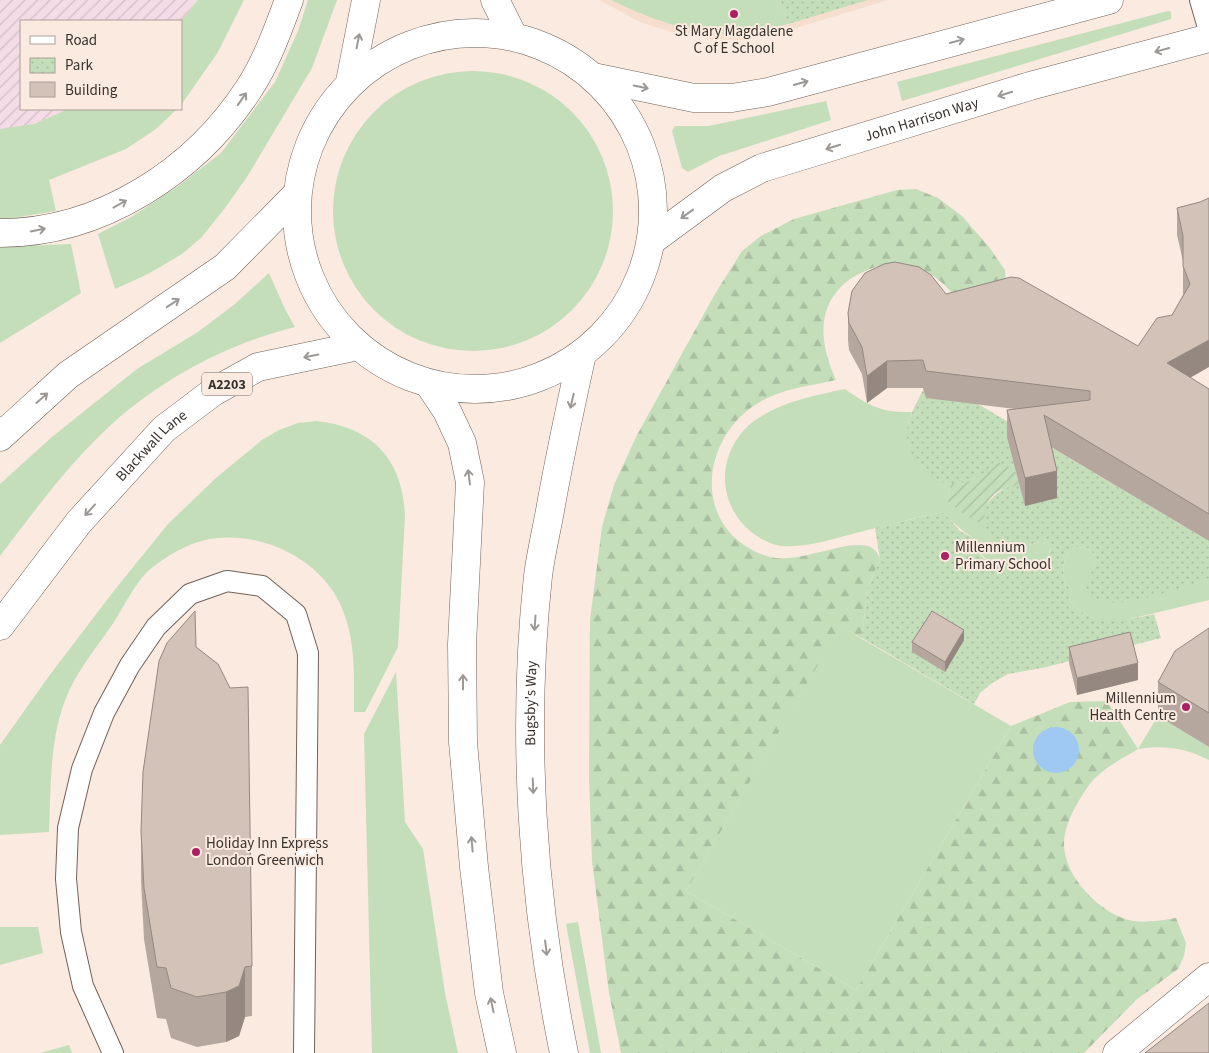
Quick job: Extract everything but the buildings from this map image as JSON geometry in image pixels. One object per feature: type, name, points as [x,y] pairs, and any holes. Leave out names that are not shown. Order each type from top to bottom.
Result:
[{"type":"main road","points":[[0,233],[34,232],[107,211],[146,190],[174,170],[212,136],[251,86],[273,40],[289,0]]},
{"type":"main road","points":[[350,82],[366,0]]},
{"type":"main road","points":[[495,0],[513,36]]},
{"type":"main road","points":[[593,77],[694,98],[732,98],[768,92],[1109,0]]},
{"type":"main road","points":[[469,32],[513,36],[542,45],[569,59],[593,77],[623,111],[644,151],[653,195],[652,241],[639,284],[615,322],[582,354],[535,380],[482,389],[429,384],[391,369],[358,346],[322,303],[300,250],[296,194],[309,145],[324,115],[350,82],[385,56],[426,38],[469,32]]},
{"type":"main road","name":"John Harrison Way","points":[[652,241],[723,188],[762,168],[1030,86],[1209,38]]},
{"type":"main road","points":[[1,433],[68,376],[225,267],[296,194]]},
{"type":"main road","name":"Blackwall Lane","points":[[0,626],[79,522],[164,429],[213,392],[258,368],[358,346]]},
{"type":"main road","name":"Bugsby's Way","points":[[564,1053],[548,963],[534,832],[531,736],[533,652],[540,566],[565,428],[582,354]]},
{"type":"main road","points":[[429,384],[447,411],[462,443],[470,482],[463,634],[463,742],[474,867],[488,983],[502,1053]]},
{"type":"main road","points":[[1116,1053],[1209,977]]},
{"type":"lane","points":[[1200,0],[1209,31]]},
{"type":"lane","points":[[113,1053],[83,986],[71,932],[66,879],[68,828],[82,769],[104,713],[130,665],[156,627],[190,594],[226,581],[262,586],[296,614],[308,653],[304,1053]]},
{"type":"shaded area","points":[[0,0],[198,0],[182,20],[20,20],[20,110],[67,110],[34,124],[0,129]]},
{"type":"shaded area","name":"St Mary Magdalene C of E School","points":[[599,0],[888,0],[786,31],[745,40],[708,39],[674,33],[640,22]]},
{"type":"green space","points":[[198,0],[244,0],[218,52],[182,104],[182,20]]},
{"type":"green space","points":[[308,0],[337,0],[312,68],[247,177],[201,238],[182,254],[148,274],[115,289],[98,234],[133,216],[177,187],[221,153],[275,82],[298,31]]},
{"type":"green space","points":[[611,0],[780,0],[788,24],[762,31],[728,34],[711,33],[660,21]]},
{"type":"green space","points":[[780,0],[868,0],[788,24]]},
{"type":"green space","points":[[1168,11],[1171,12],[1171,19],[902,101],[897,82]]},
{"type":"green space","points":[[473,71],[514,77],[551,95],[572,112],[589,133],[607,170],[613,211],[607,252],[589,289],[572,310],[551,327],[514,345],[473,351],[432,345],[395,327],[374,310],[357,289],[339,252],[333,211],[339,170],[357,133],[374,112],[395,95],[432,77]]},
{"type":"green space","points":[[826,101],[831,120],[719,156],[688,172],[682,168],[672,131],[675,126],[709,126]]},
{"type":"green space","points":[[67,110],[176,110],[156,129],[126,149],[49,180],[56,211],[0,220],[0,129],[34,124]]},
{"type":"green space","points":[[916,189],[938,198],[962,216],[989,247],[1005,270],[1006,284],[954,295],[944,284],[922,269],[911,265],[898,264],[886,264],[854,277],[837,291],[825,315],[824,344],[836,380],[787,390],[760,402],[730,428],[720,446],[714,464],[712,484],[714,503],[721,521],[742,544],[760,554],[782,558],[808,555],[846,546],[868,546],[876,551],[880,559],[867,590],[862,638],[840,627],[686,891],[856,990],[1011,726],[1070,702],[1107,701],[1138,749],[1117,761],[1098,776],[1087,788],[1068,822],[1064,844],[1065,855],[1069,867],[1082,888],[1110,912],[1120,917],[1141,922],[1176,918],[1186,943],[1184,956],[1178,969],[1136,1000],[1084,1053],[621,1053],[609,993],[592,861],[589,777],[590,620],[602,527],[614,485],[637,435],[715,294],[742,251],[761,236],[794,219],[897,190]]},
{"type":"green space","points":[[71,244],[81,293],[0,343],[0,247]]},
{"type":"green space","points":[[269,273],[295,327],[246,343],[198,364],[133,406],[82,454],[0,556],[0,484],[53,436],[137,369],[198,332],[235,304]]},
{"type":"green space","points":[[931,376],[1209,541],[1209,579],[1156,596],[1128,602],[1100,600],[1093,596],[1085,587],[1095,563],[1095,555],[1088,548],[1075,547],[1065,559],[1063,573],[1065,584],[1072,589],[1069,601],[1078,610],[1088,616],[1109,621],[1154,614],[1161,638],[1042,668],[1008,674],[992,683],[980,693],[974,704],[862,638],[867,590],[880,559],[875,528],[944,513],[960,531],[975,539],[977,550],[984,558],[994,564],[1019,567],[1042,559],[1050,552],[1051,548],[1048,543],[1040,542],[1004,551],[996,547],[985,526],[984,513],[992,498],[1007,487],[987,471],[966,483],[951,484],[942,482],[926,473],[914,459],[908,441],[908,425],[916,403]]},
{"type":"green space","points":[[845,389],[861,400],[884,410],[912,412],[908,424],[938,480],[951,484],[947,501],[985,526],[993,536],[996,547],[1004,551],[1040,542],[1048,543],[1051,548],[1047,557],[1027,566],[1008,567],[997,565],[981,554],[975,539],[948,518],[938,513],[801,546],[781,546],[754,534],[734,512],[728,499],[725,485],[725,470],[735,443],[744,430],[754,421],[778,407],[805,398]]},
{"type":"green space","points":[[317,421],[337,425],[369,439],[391,462],[403,495],[405,515],[398,647],[365,712],[354,712],[352,646],[347,621],[333,592],[322,577],[307,564],[291,554],[255,540],[218,538],[190,545],[155,565],[143,576],[73,682],[62,708],[54,743],[49,832],[0,835],[0,745],[49,676],[113,592],[168,524],[216,478],[262,440],[279,430],[298,423]]},
{"type":"green space","points":[[995,460],[1017,473],[1020,485],[1003,489],[992,497],[986,509],[985,526],[965,515],[947,501],[951,484],[976,478],[986,471]]},
{"type":"green space","points":[[1075,547],[1088,548],[1095,555],[1095,563],[1092,570],[1151,595],[1209,579],[1209,600],[1117,622],[1103,621],[1090,617],[1079,611],[1069,601],[1072,589],[1065,584],[1063,573],[1065,559]]},
{"type":"green space","points":[[840,626],[1011,726],[856,990],[686,891]]},
{"type":"green space","points":[[396,672],[405,822],[423,849],[445,993],[458,1053],[372,1053],[364,734]]},
{"type":"green space","points":[[1158,716],[1209,747],[1209,760],[1174,748],[1138,749]]},
{"type":"green space","points":[[578,922],[601,1053],[590,1053],[566,924]]},
{"type":"green space","points":[[0,927],[38,927],[43,953],[0,965]]},
{"type":"green space","points":[[69,1045],[72,1053],[40,1053]]},
{"type":"water","points":[[1051,727],[1061,727],[1075,737],[1079,750],[1075,763],[1069,769],[1061,773],[1051,773],[1037,763],[1033,755],[1033,745],[1043,731]]},
{"type":"place","name":"St Mary Magdalene C of E School","points":[[734,14]]},
{"type":"place","name":"Millennium Primary School","points":[[945,556]]},
{"type":"place","name":"Millennium Health Centre","points":[[1186,707]]},
{"type":"place","name":"Holiday Inn Express London Greenwich","points":[[196,852]]}]
